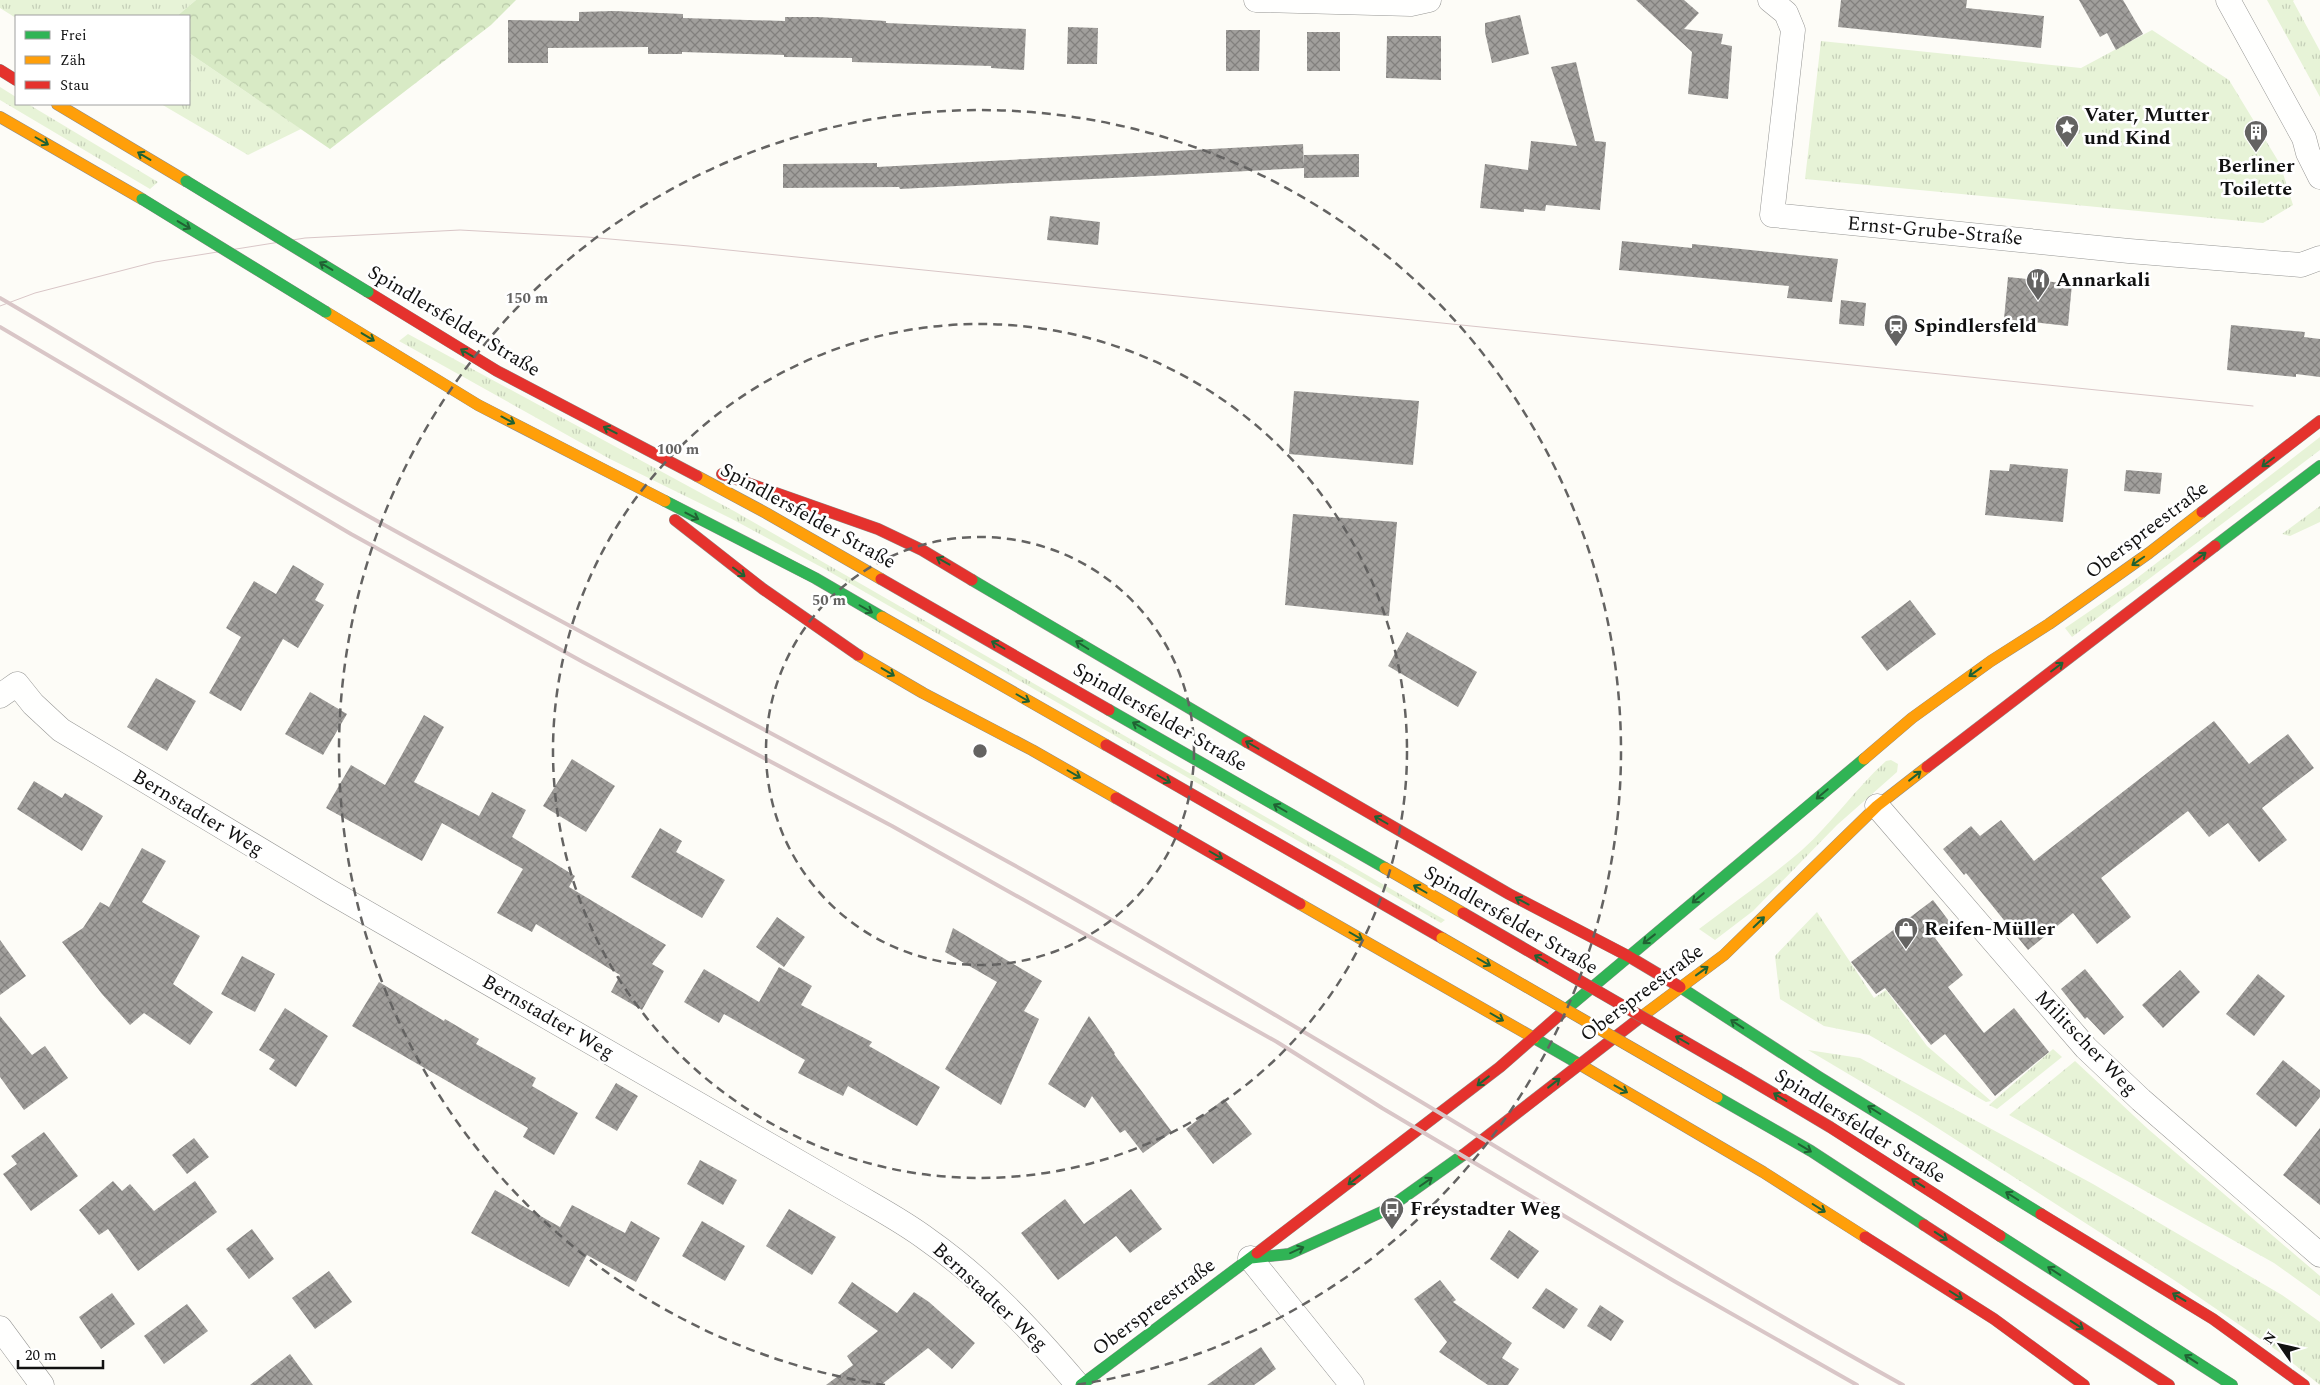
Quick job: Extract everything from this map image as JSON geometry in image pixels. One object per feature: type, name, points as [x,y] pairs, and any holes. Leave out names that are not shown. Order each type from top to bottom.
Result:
[{"type":"main road","points":[[0,70],[15,79]]},
{"type":"main road","name":"Spindlersfelder Straße","points":[[59,105],[497,371],[654,452],[903,590],[1739,1073],[1830,1127],[2232,1385]]},
{"type":"main road","points":[[0,117],[142,199],[478,405],[815,578],[1811,1151],[2169,1385]]},
{"type":"main road","name":"Oberspreestraße","points":[[1079,1385],[1250,1258],[1500,1067],[1628,956],[1912,718],[1994,664],[2149,553],[2320,421]]},
{"type":"main road","name":"Spindlersfelder Straße","points":[[654,452],[761,487],[878,529],[922,550],[1132,676],[1509,894],[1628,956],[1680,986],[1754,1036],[2200,1310],[2261,1350],[2304,1385]]},
{"type":"main road","name":"Oberspreestraße","points":[[1250,1258],[1289,1254],[1386,1210],[1435,1176],[1680,986],[1730,950],[1877,806],[2015,692],[2320,466]]},
{"type":"main road","points":[[633,486],[739,572],[818,629],[884,670],[962,715],[1041,755],[1534,1038],[1763,1172],[1994,1319],[2084,1385]]},
{"type":"street","points":[[1256,0],[1411,4],[1429,0]]},
{"type":"street","name":"Ernst-Grube-Straße","points":[[1770,0],[1786,14],[1792,30],[1772,215],[2129,251],[2301,265],[2320,258]]},
{"type":"street","points":[[2228,0],[2304,138],[2308,153],[2320,177]]},
{"type":"street","name":"Bernstadter Weg","points":[[0,696],[17,684],[33,704],[69,735],[329,891],[848,1190],[928,1239],[982,1283],[1039,1339],[1079,1385]]},
{"type":"street","name":"Militscher Weg","points":[[1877,806],[2086,1048],[2141,1100],[2320,1255]]},
{"type":"street","points":[[1250,1258],[1352,1385]]},
{"type":"street","points":[[0,1328],[42,1385]]},
{"type":"green space","points":[[0,0],[196,0],[178,15],[15,15],[15,17],[0,8]]},
{"type":"green space","points":[[196,0],[516,0],[491,25],[330,149],[190,54],[190,15],[178,15]]},
{"type":"green space","points":[[2267,0],[2294,0],[2320,51],[2320,97]]},
{"type":"green space","points":[[2152,30],[2229,80],[2280,164],[2293,205],[2263,223],[1805,179],[1821,41],[2081,68]]},
{"type":"green space","points":[[190,54],[301,129],[248,155],[163,105],[190,105]]},
{"type":"green space","points":[[0,87],[15,96],[15,105],[30,105],[158,182],[150,189],[0,100]]},
{"type":"green space","points":[[408,334],[734,511],[1445,920],[1441,923],[823,568],[730,518],[610,459],[399,341]]},
{"type":"green space","points":[[2320,437],[2320,450],[2072,637],[2065,628],[2128,585]]},
{"type":"green space","points":[[2320,506],[2320,522],[2290,536],[2282,534]]},
{"type":"green space","points":[[1891,760],[1898,764],[1897,772],[1837,825],[1753,911],[1715,940],[1699,929],[1802,850],[1875,771],[1886,761]]},
{"type":"green space","points":[[1817,912],[1874,998],[1886,990],[1927,1046],[1991,1101],[1986,1102],[1869,1035],[1824,1026],[1780,999],[1775,956]]},
{"type":"green space","points":[[2053,1049],[2062,1057],[1997,1109],[1989,1105]]},
{"type":"green space","points":[[1808,1050],[1860,1058],[2093,1184],[2282,1295],[2320,1322],[2320,1385],[2279,1352],[2174,1280],[1919,1116]]},
{"type":"green space","points":[[2075,1061],[2148,1129],[2320,1276],[2320,1296],[2274,1263],[2009,1115]]},
{"type":"building","points":[[1636,0],[1684,0],[1699,13],[1684,29],[1723,34],[1721,44],[1732,46],[1728,99],[1688,94],[1692,52]]},
{"type":"building","points":[[1841,0],[1967,0],[1966,8],[2044,16],[2041,48],[1838,27]]},
{"type":"building","points":[[2079,0],[2123,0],[2143,34],[2116,50],[2107,33],[2100,37]]},
{"type":"building","points":[[614,11],[683,14],[683,18],[785,21],[785,17],[818,17],[886,21],[886,23],[1026,29],[1024,70],[991,68],[991,66],[852,62],[852,58],[784,57],[784,55],[682,52],[682,54],[648,54],[648,47],[548,48],[548,63],[508,63],[508,20],[579,21],[579,12]]},
{"type":"building","points":[[1520,15],[1529,54],[1492,63],[1485,32],[1485,23]]},
{"type":"building","points":[[1068,27],[1098,28],[1097,64],[1067,64]]},
{"type":"building","points":[[1226,30],[1260,30],[1259,71],[1226,71]]},
{"type":"building","points":[[1307,32],[1340,32],[1340,71],[1307,71]]},
{"type":"building","points":[[1387,36],[1441,36],[1441,80],[1386,78]]},
{"type":"building","points":[[1576,62],[1595,141],[1606,142],[1600,210],[1546,205],[1545,211],[1524,209],[1524,212],[1480,208],[1485,164],[1528,170],[1531,141],[1577,146],[1551,67]]},
{"type":"building","points":[[1303,144],[1304,166],[1304,155],[1359,154],[1359,177],[1304,178],[1304,168],[900,189],[899,187],[783,188],[783,164],[877,163],[877,167]]},
{"type":"building","points":[[1050,216],[1100,222],[1098,245],[1047,240]]},
{"type":"building","points":[[1622,241],[1692,248],[1692,244],[1838,259],[1832,302],[1787,298],[1789,286],[1619,270]]},
{"type":"building","name":"Annarkali","points":[[2008,277],[2072,284],[2068,326],[2004,319]]},
{"type":"building","points":[[1841,300],[1866,303],[1864,326],[1839,324]]},
{"type":"building","points":[[2231,325],[2305,332],[2304,337],[2320,339],[2320,377],[2296,374],[2296,377],[2227,370]]},
{"type":"building","points":[[1294,391],[1419,401],[1413,465],[1289,454]]},
{"type":"building","points":[[2010,464],[2068,469],[2063,522],[1985,515],[1990,470],[2009,471]]},
{"type":"building","points":[[2126,470],[2162,473],[2160,494],[2124,491]]},
{"type":"building","points":[[1293,514],[1397,522],[1389,616],[1285,605]]},
{"type":"building","points":[[293,565],[324,584],[315,600],[324,605],[298,648],[283,639],[241,711],[209,693],[241,637],[226,628],[254,581],[276,594]]},
{"type":"building","points":[[1910,600],[1936,634],[1887,671],[1861,637]]},
{"type":"building","points":[[1407,632],[1477,672],[1458,707],[1388,666]]},
{"type":"building","points":[[156,678],[196,701],[167,751],[127,727]]},
{"type":"building","points":[[310,692],[347,714],[323,755],[285,734]]},
{"type":"building","points":[[424,715],[444,727],[414,782],[479,816],[492,792],[526,810],[512,837],[575,876],[569,887],[666,945],[652,964],[664,971],[642,1010],[611,992],[620,975],[536,924],[532,932],[497,913],[523,869],[442,823],[422,861],[326,808],[351,765],[385,785]]},
{"type":"building","points":[[2214,721],[2249,764],[2288,734],[2314,768],[2262,808],[2287,840],[2259,862],[2228,823],[2209,837],[2188,811],[2101,878],[2131,917],[2097,944],[2073,913],[2028,950],[1966,873],[1964,875],[1943,849],[1971,826],[1980,836],[2001,820],[2034,861]]},
{"type":"building","points":[[572,759],[615,786],[586,832],[543,806]]},
{"type":"building","points":[[34,781],[62,798],[65,793],[103,816],[82,851],[17,809]]},
{"type":"building","points":[[660,828],[682,841],[676,852],[725,880],[702,918],[631,877]]},
{"type":"building","points":[[142,848],[166,861],[142,902],[200,936],[173,984],[213,1012],[190,1045],[144,1013],[130,1025],[102,994],[62,942],[83,928],[100,902],[109,907]]},
{"type":"building","points":[[1933,900],[1952,925],[1935,938],[1963,975],[1948,987],[1984,1033],[2014,1008],[2049,1052],[1995,1096],[1945,1034],[1931,1045],[1885,988],[1876,994],[1851,962]]},
{"type":"building","points":[[777,917],[805,937],[784,967],[756,947]]},
{"type":"building","points":[[953,928],[1042,981],[1024,1011],[1039,1019],[1001,1105],[945,1069],[997,982],[945,952]]},
{"type":"building","points":[[0,940],[26,976],[0,995]]},
{"type":"building","points":[[242,956],[275,974],[255,1012],[221,994]]},
{"type":"building","points":[[779,967],[812,986],[801,1005],[872,1042],[869,1046],[940,1087],[917,1126],[848,1086],[843,1096],[798,1073],[805,1060],[724,1014],[719,1023],[684,1002],[704,969],[759,1002]]},
{"type":"building","points":[[2085,969],[2124,1017],[2104,1035],[2087,1017],[2085,1019],[2061,989]]},
{"type":"building","points":[[2180,970],[2200,992],[2163,1028],[2142,1005]]},
{"type":"building","points":[[2258,974],[2285,996],[2254,1036],[2226,1014]]},
{"type":"building","points":[[379,982],[444,1021],[445,1019],[479,1039],[476,1044],[536,1078],[532,1086],[578,1113],[554,1155],[523,1137],[528,1128],[352,1026]]},
{"type":"building","points":[[285,1008],[328,1036],[296,1087],[269,1069],[275,1060],[259,1050]]},
{"type":"building","points":[[0,1016],[32,1055],[45,1046],[68,1078],[24,1110],[0,1077]]},
{"type":"building","points":[[1089,1016],[1114,1054],[1172,1132],[1143,1153],[1125,1130],[1120,1133],[1092,1096],[1085,1108],[1048,1084]]},
{"type":"building","points":[[2283,1060],[2320,1090],[2320,1097],[2296,1127],[2256,1094]]},
{"type":"building","points":[[616,1083],[638,1096],[617,1131],[595,1118]]},
{"type":"building","points":[[1224,1099],[1252,1134],[1213,1164],[1186,1129]]},
{"type":"building","points":[[2320,1128],[2320,1205],[2283,1175]]},
{"type":"building","points":[[44,1132],[78,1176],[31,1211],[3,1174],[17,1164],[11,1156]]},
{"type":"building","points":[[194,1138],[209,1157],[187,1174],[172,1155]]},
{"type":"building","points":[[700,1160],[737,1180],[723,1205],[687,1184]]},
{"type":"building","points":[[113,1181],[122,1191],[130,1184],[154,1211],[195,1181],[217,1212],[138,1271],[108,1229],[99,1235],[79,1210]]},
{"type":"building","points":[[1131,1189],[1162,1229],[1130,1253],[1116,1236],[1058,1280],[1021,1233],[1065,1199],[1084,1224]]},
{"type":"building","points":[[495,1190],[560,1227],[572,1205],[625,1233],[631,1221],[660,1238],[636,1282],[587,1255],[569,1287],[471,1233]]},
{"type":"building","points":[[789,1209],[836,1237],[812,1275],[766,1246]]},
{"type":"building","points":[[702,1221],[745,1246],[725,1281],[682,1256]]},
{"type":"building","points":[[252,1229],[274,1259],[249,1279],[226,1249]]},
{"type":"building","points":[[1509,1230],[1539,1251],[1518,1279],[1490,1259]]},
{"type":"building","points":[[329,1271],[352,1302],[315,1329],[292,1298]]},
{"type":"building","points":[[1440,1280],[1456,1300],[1453,1302],[1512,1343],[1502,1358],[1519,1369],[1508,1385],[1488,1385],[1439,1352],[1447,1342],[1414,1299]]},
{"type":"building","points":[[852,1282],[897,1313],[914,1292],[929,1302],[975,1343],[952,1369],[928,1348],[881,1385],[826,1385],[853,1365],[847,1356],[878,1331],[838,1303]]},
{"type":"building","points":[[1546,1288],[1578,1309],[1564,1329],[1532,1308]]},
{"type":"building","points":[[112,1293],[135,1324],[101,1349],[79,1317]]},
{"type":"building","points":[[187,1304],[208,1331],[164,1364],[144,1336]]},
{"type":"building","points":[[1600,1305],[1624,1321],[1611,1341],[1587,1326]]},
{"type":"building","points":[[1261,1347],[1276,1369],[1254,1385],[1207,1385]]},
{"type":"building","points":[[290,1354],[313,1385],[250,1385]]},
{"type":"tram line","points":[[0,306],[35,293],[155,262],[305,238],[460,230],[587,237],[689,246],[2253,406]]},
{"type":"railway","points":[[0,298],[370,517],[1031,874],[1124,927],[1222,983],[1707,1273],[1903,1385]]},
{"type":"railway","points":[[0,327],[351,534],[583,662],[892,826],[1277,1042],[1382,1108],[1674,1281],[1857,1385]]},
{"type":"traffic: fast","points":[[186,181],[368,292]]},
{"type":"traffic: fast","points":[[142,199],[326,312]]},
{"type":"traffic: fast","points":[[2215,546],[2320,466]]},
{"type":"traffic: fast","points":[[665,501],[815,578],[882,617]]},
{"type":"traffic: fast","points":[[972,580],[1247,742]]},
{"type":"traffic: fast","points":[[1109,710],[1385,868]]},
{"type":"traffic: fast","points":[[1564,1011],[1864,759]]},
{"type":"traffic: fast","points":[[1680,987],[1819,1077],[2041,1214]]},
{"type":"traffic: fast","points":[[1534,1038],[1579,1064]]},
{"type":"traffic: fast","points":[[1717,1097],[1811,1151],[1924,1225]]},
{"type":"traffic: fast","points":[[1251,1258],[1289,1254],[1386,1210],[1463,1155]]},
{"type":"traffic: fast","points":[[2000,1236],[2232,1385]]},
{"type":"traffic: fast","points":[[1081,1385],[1257,1253]]},
{"type":"traffic: slow","points":[[59,105],[186,181]]},
{"type":"traffic: slow","points":[[0,117],[142,199]]},
{"type":"traffic: slow","points":[[326,312],[478,405],[665,501]]},
{"type":"traffic: slow","points":[[697,476],[881,579]]},
{"type":"traffic: slow","points":[[1864,759],[1912,718],[1991,661],[2049,624],[2149,553],[2202,512]]},
{"type":"traffic: slow","points":[[882,617],[1106,745]]},
{"type":"traffic: slow","points":[[858,655],[923,693],[1032,750],[1116,798]]},
{"type":"traffic: slow","points":[[1641,1017],[1724,955],[1877,806],[1927,767]]},
{"type":"traffic: slow","points":[[1385,868],[1463,913]]},
{"type":"traffic: slow","points":[[1300,904],[1534,1038]]},
{"type":"traffic: slow","points":[[1442,938],[1717,1097]]},
{"type":"traffic: slow","points":[[1579,1064],[1763,1172],[1865,1237]]},
{"type":"traffic: jam","points":[[0,70],[15,79]]},
{"type":"traffic: jam","points":[[368,292],[497,371],[697,476]]},
{"type":"traffic: jam","points":[[2202,512],[2320,421]]},
{"type":"traffic: jam","points":[[722,474],[878,529],[922,550],[972,580]]},
{"type":"traffic: jam","points":[[675,520],[763,589],[858,655]]},
{"type":"traffic: jam","points":[[1927,767],[2215,546]]},
{"type":"traffic: jam","points":[[881,579],[1109,710]]},
{"type":"traffic: jam","points":[[1247,742],[1509,894],[1628,956]]},
{"type":"traffic: jam","points":[[1106,745],[1442,938]]},
{"type":"traffic: jam","points":[[1116,798],[1300,904]]},
{"type":"traffic: jam","points":[[1463,913],[1739,1073]]},
{"type":"traffic: jam","points":[[1628,956],[1680,987]]},
{"type":"traffic: jam","points":[[1257,1253],[1500,1067],[1564,1011]]},
{"type":"traffic: jam","points":[[1463,1155],[1641,1017]]},
{"type":"traffic: jam","points":[[1739,1073],[1830,1127],[2000,1236]]},
{"type":"traffic: jam","points":[[2041,1214],[2213,1319],[2304,1385]]},
{"type":"traffic: jam","points":[[1924,1225],[2169,1385]]},
{"type":"traffic: jam","points":[[1865,1237],[1994,1319],[2084,1385]]},
{"type":"place","name":"Vater, Mutter und Kind","points":[[2067,148]]},
{"type":"place","name":"Berliner Toilette","points":[[2256,153]]},
{"type":"place","name":"Annarkali","points":[[2038,301]]},
{"type":"place","name":"Spindlersfeld","points":[[1896,347]]},
{"type":"place","name":"Reifen-Müller","points":[[1906,950]]},
{"type":"place","name":"Freystadter Weg","points":[[1392,1230]]}]
